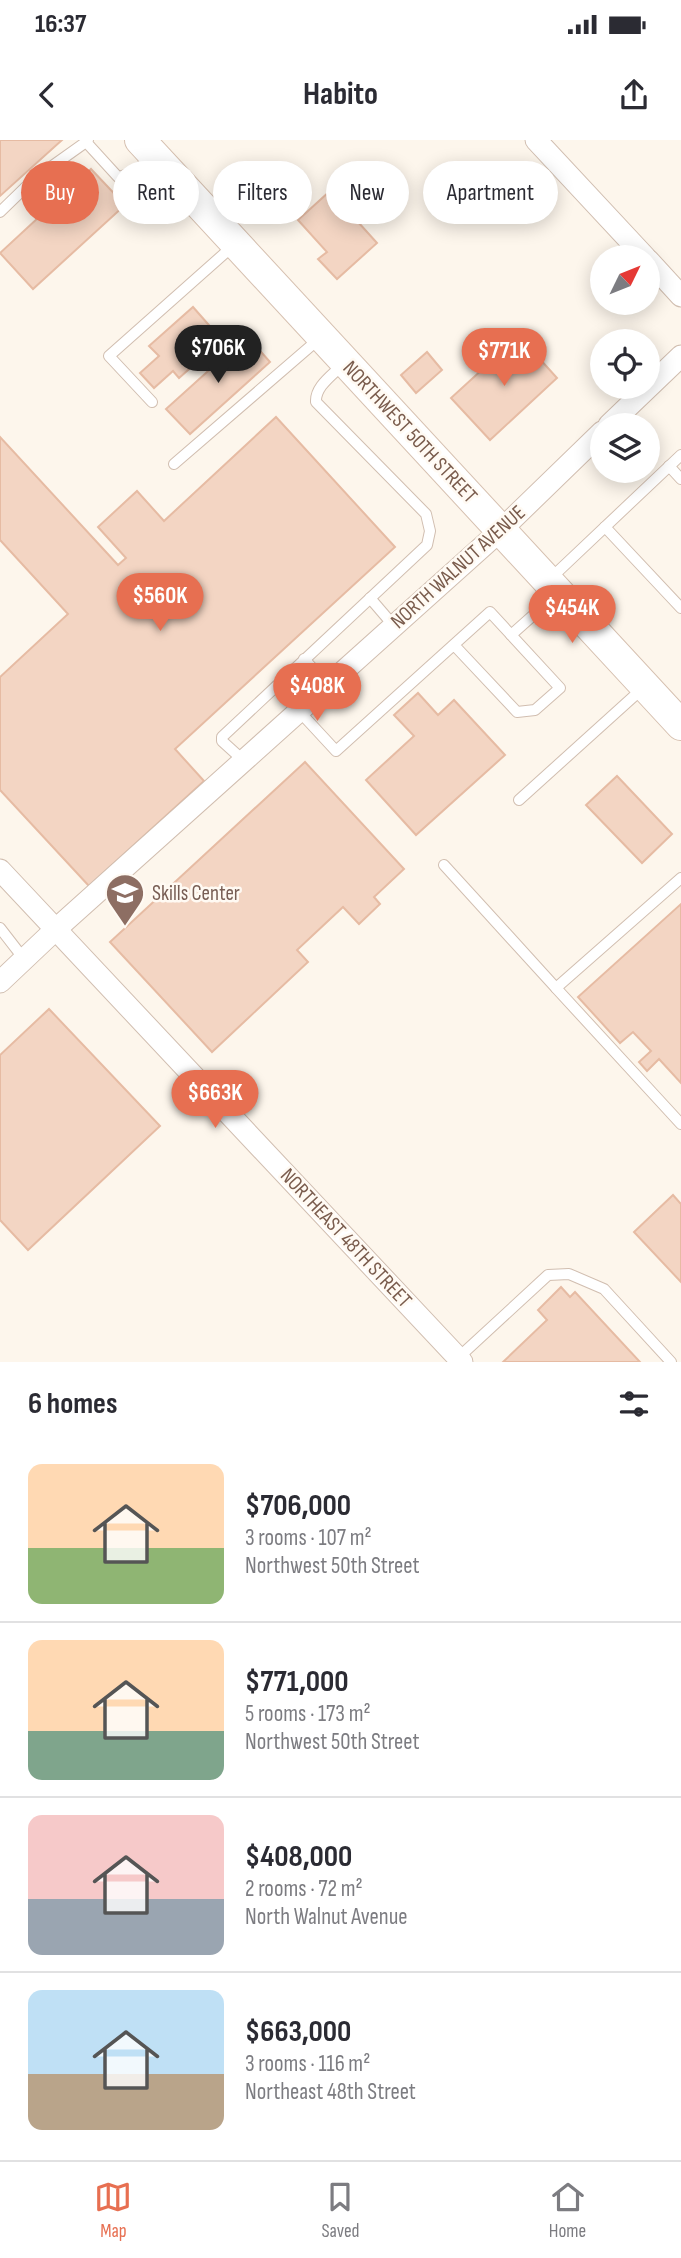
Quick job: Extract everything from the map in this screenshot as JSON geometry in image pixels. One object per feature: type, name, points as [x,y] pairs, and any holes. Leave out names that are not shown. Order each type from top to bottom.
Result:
[{"type":"main road","name":"NORTHWEST 50TH STREET","points":[[147,148],[681,724]]},
{"type":"street","points":[[536,140],[633,245]]},
{"type":"street","points":[[660,274],[681,296]]},
{"type":"street","points":[[622,413],[681,356]]},
{"type":"street","name":"NORTH WALNUT AVENUE","points":[[0,982],[501,530],[590,444]]},
{"type":"street","name":"NORTHEAST 48TH STREET","points":[[0,870],[451,1358]]},
{"type":"lane","points":[[0,212],[34,179],[87,141],[118,177],[133,173],[147,148]]},
{"type":"lane","points":[[152,402],[109,356],[236,244]]},
{"type":"lane","points":[[174,464],[322,336]]},
{"type":"lane","points":[[244,761],[222,741],[222,737],[427,545],[430,531],[426,514],[316,402],[315,397],[321,386],[345,362]]},
{"type":"lane","points":[[511,635],[605,527],[681,455]]},
{"type":"lane","points":[[669,466],[681,479]]},
{"type":"lane","points":[[605,527],[681,608]]},
{"type":"lane","points":[[370,598],[394,626]]},
{"type":"lane","points":[[299,711],[336,751],[490,612],[560,688],[535,710],[516,712],[454,645]]},
{"type":"lane","points":[[304,659],[327,685]]},
{"type":"lane","points":[[519,800],[645,686]]},
{"type":"lane","points":[[444,865],[681,1124]]},
{"type":"lane","points":[[556,988],[681,878]]},
{"type":"lane","points":[[0,928],[24,959]]},
{"type":"lane","points":[[451,1358],[548,1275],[569,1275],[604,1289],[671,1362]]},
{"type":"building","points":[[0,140],[62,140],[39,161],[21,161],[21,177],[0,196]]},
{"type":"building","points":[[99,177],[113,192],[113,216],[33,289],[0,253],[31,224],[99,224]]},
{"type":"building","points":[[326,195],[326,224],[360,224],[377,243],[337,279],[318,259],[327,252],[302,224],[312,224],[312,207]]},
{"type":"building","points":[[193,307],[222,340],[179,378],[173,371],[154,388],[140,373],[159,356],[149,346]]},
{"type":"building","points":[[247,336],[270,362],[190,434],[166,409]]},
{"type":"building","points":[[519,336],[557,378],[490,440],[451,398]]},
{"type":"building","points":[[427,352],[442,370],[416,393],[401,375]]},
{"type":"building","points":[[276,417],[395,547],[175,749],[204,781],[89,886],[0,790],[0,677],[68,614],[0,540],[0,437],[118,565],[126,558],[98,527],[137,491],[164,521]]},
{"type":"building","points":[[418,693],[438,715],[454,700],[505,755],[416,835],[366,780],[414,736],[394,715]]},
{"type":"building","points":[[305,762],[404,869],[374,897],[380,904],[359,924],[343,907],[297,950],[308,962],[212,1052],[110,942]]},
{"type":"building","points":[[617,776],[672,834],[642,863],[586,805]]},
{"type":"building","points":[[681,904],[681,1083],[659,1059],[647,1071],[639,1062],[651,1051],[633,1032],[620,1043],[578,997]]},
{"type":"building","points":[[49,1009],[160,1126],[28,1250],[0,1220],[0,1055]]},
{"type":"building","points":[[673,1195],[681,1204],[681,1282],[634,1232]]},
{"type":"building","points":[[561,1287],[570,1297],[575,1292],[640,1362],[503,1362],[547,1320],[538,1310]]},
{"type":"place","name":"Skills Center","points":[[125,927]]}]
